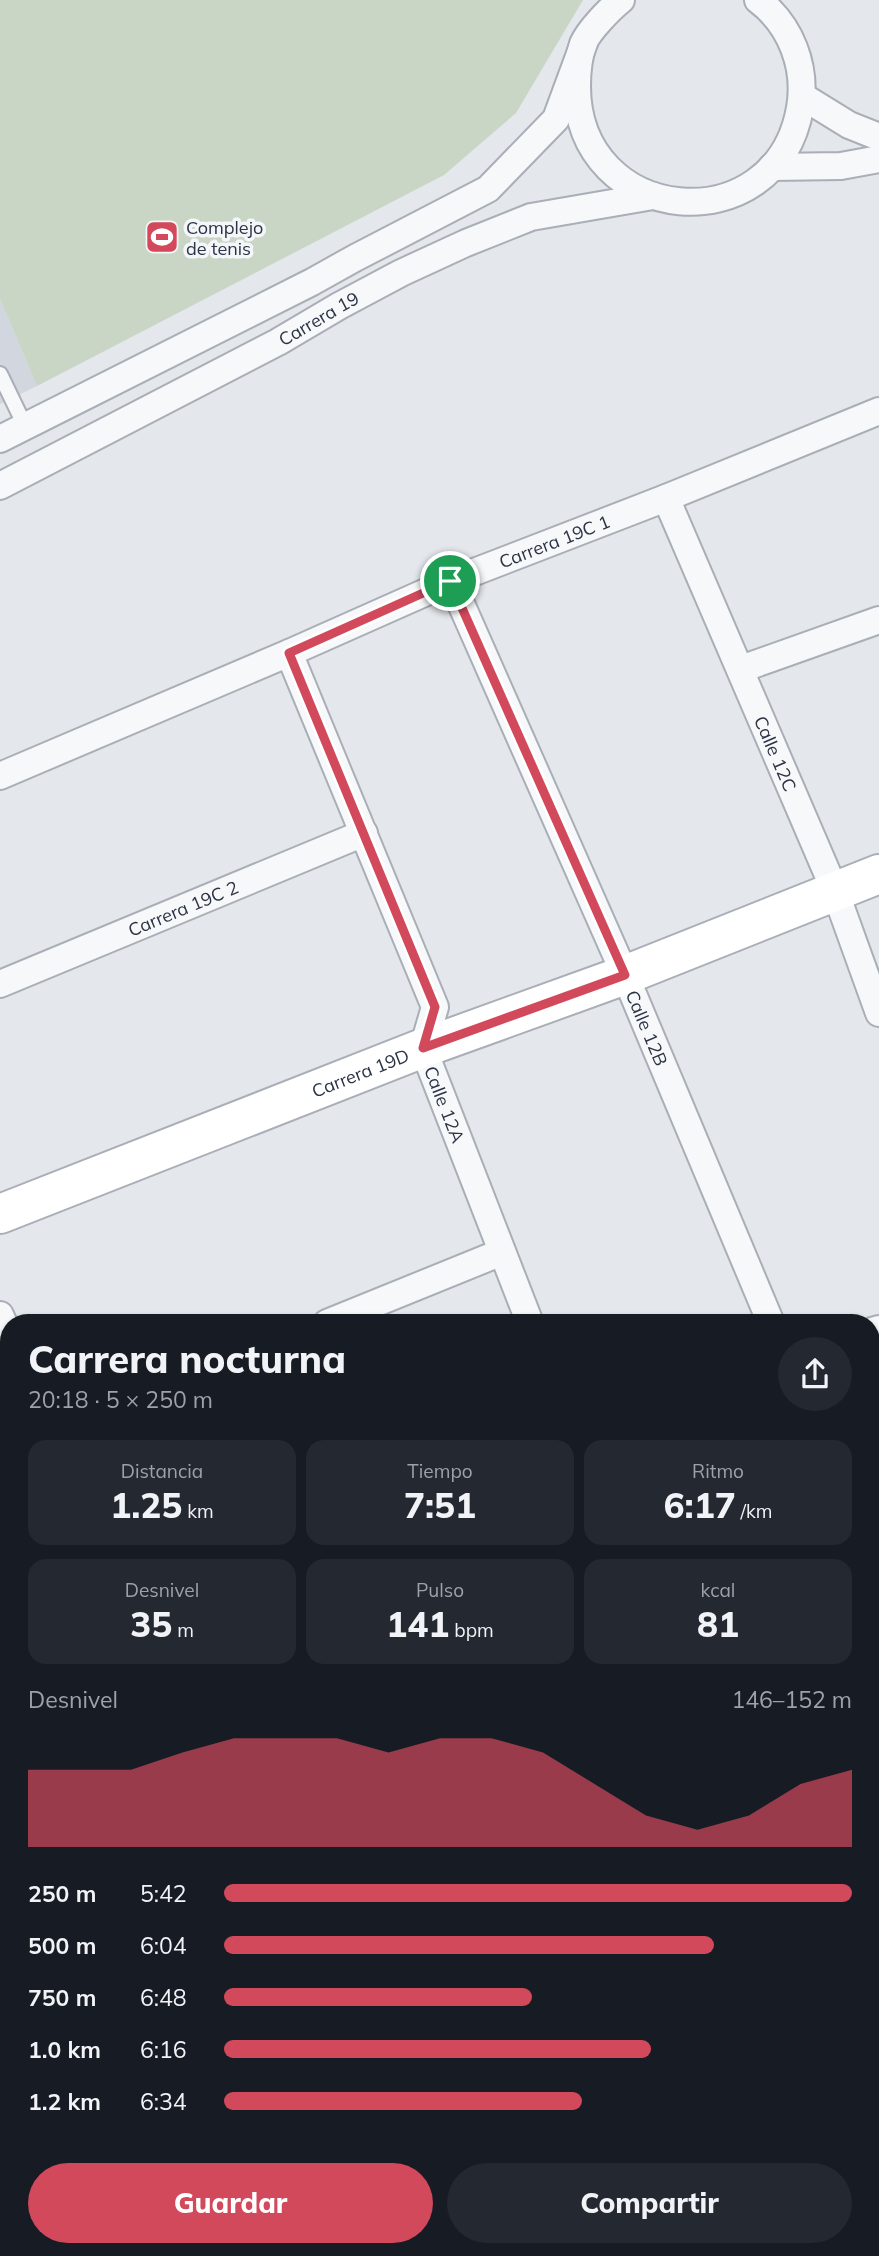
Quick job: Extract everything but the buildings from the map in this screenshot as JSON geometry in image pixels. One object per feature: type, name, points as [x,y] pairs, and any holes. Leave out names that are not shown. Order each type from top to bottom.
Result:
[{"type":"street","points":[[584,43],[577,76],[577,102],[583,126],[594,149],[609,169],[628,185],[676,202],[703,202],[728,196],[752,185],[772,167],[788,146],[798,122],[802,96],[801,71],[794,47],[783,26],[758,0]]},
{"type":"street","points":[[0,439],[312,282],[488,189],[556,119],[584,43],[616,2]]},
{"type":"street","points":[[802,96],[849,125],[879,136]]},
{"type":"street","points":[[772,167],[841,166],[879,159]]},
{"type":"street","name":"Carrera 19","points":[[0,486],[278,342],[401,273],[466,243],[531,217],[653,196]]},
{"type":"street","name":"Carrera 19C 1","points":[[0,776],[450,581],[666,498],[879,411]]},
{"type":"street","name":"Calle 12C","points":[[666,498],[835,891],[879,1013]]},
{"type":"street","name":"Calle 12B","points":[[450,581],[625,975],[767,1314]]},
{"type":"street","points":[[741,669],[879,620]]},
{"type":"street","name":"Calle 12A","points":[[289,653],[435,1007],[423,1048],[526,1314]]},
{"type":"street","name":"Carrera 19C 2","points":[[0,984],[364,833]]},
{"type":"street","name":"Carrera 19D","points":[[0,1214],[423,1048],[625,975],[879,874]]},
{"type":"street","points":[[349,1314],[502,1252]]},
{"type":"lane","points":[[0,374],[25,426]]},
{"type":"shaded area","points":[[0,299],[37,386],[0,404]]},
{"type":"green space","name":"Complejo de tenis","points":[[0,0],[583,0],[516,113],[444,175],[37,386],[0,299]]},
{"type":"place","name":"Complejo de tenis","points":[[162,237]]},
{"type":"route","points":[[450,581],[625,975],[423,1048],[435,1007],[289,653],[450,581]]}]
